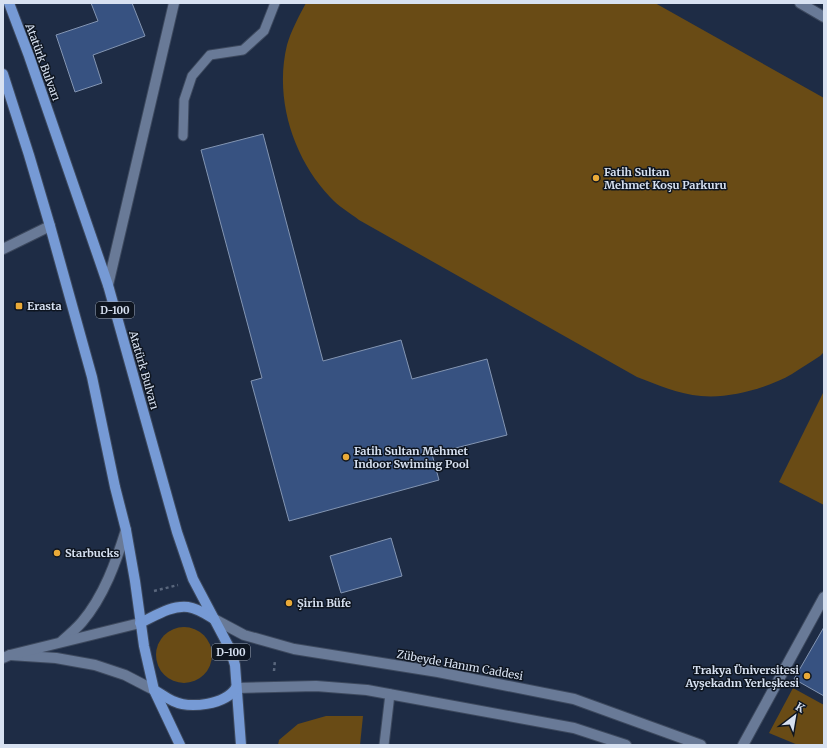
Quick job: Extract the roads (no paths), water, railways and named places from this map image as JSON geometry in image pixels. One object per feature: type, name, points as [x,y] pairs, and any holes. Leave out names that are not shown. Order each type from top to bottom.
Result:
[{"type":"main road","name":"Atatürk Bulvarı","points":[[9,3],[29,56],[108,285],[176,532],[193,579],[230,649],[235,665],[241,745]]},
{"type":"main road","points":[[3,74],[30,155],[92,377],[115,487],[126,530],[140,623],[154,690],[180,745]]},
{"type":"main road","points":[[140,623],[166,610],[187,606],[199,610],[214,619]]},
{"type":"main road","points":[[154,690],[172,701],[187,705],[213,702],[233,693],[236,688]]},
{"type":"street","points":[[108,285],[174,3]]},
{"type":"street","points":[[800,3],[824,17]]},
{"type":"street","points":[[3,249],[50,226]]},
{"type":"street","points":[[62,642],[82,621],[99,597],[115,565],[126,530]]},
{"type":"street","points":[[743,745],[824,597]]},
{"type":"street","name":"Zübeyde Hanım Caddesi","points":[[214,619],[244,635],[294,649],[438,672],[574,699],[701,745]]},
{"type":"street","points":[[6,656],[140,623]]},
{"type":"street","points":[[6,656],[56,658],[95,665],[125,675],[154,690]]},
{"type":"street","points":[[236,688],[316,686],[367,690],[574,728],[626,745]]},
{"type":"lane","points":[[183,136],[184,100],[192,76],[210,55],[243,50],[264,31],[275,3]]},
{"type":"lane","points":[[384,745],[390,694]]},
{"type":"place","name":"Fatih Sultan Mehmet Koşu Parkuru","points":[[596,178]]},
{"type":"place","name":"Erasta","points":[[19,306]]},
{"type":"place","name":"Fatih Sultan Mehmet Indoor Swiming Pool","points":[[346,457]]},
{"type":"place","name":"Starbucks","points":[[57,553]]},
{"type":"place","name":"Şirin Büfe","points":[[289,603]]},
{"type":"place","name":"Trakya Üniversitesi Ayşekadın Yerleşkesi","points":[[807,676]]}]
